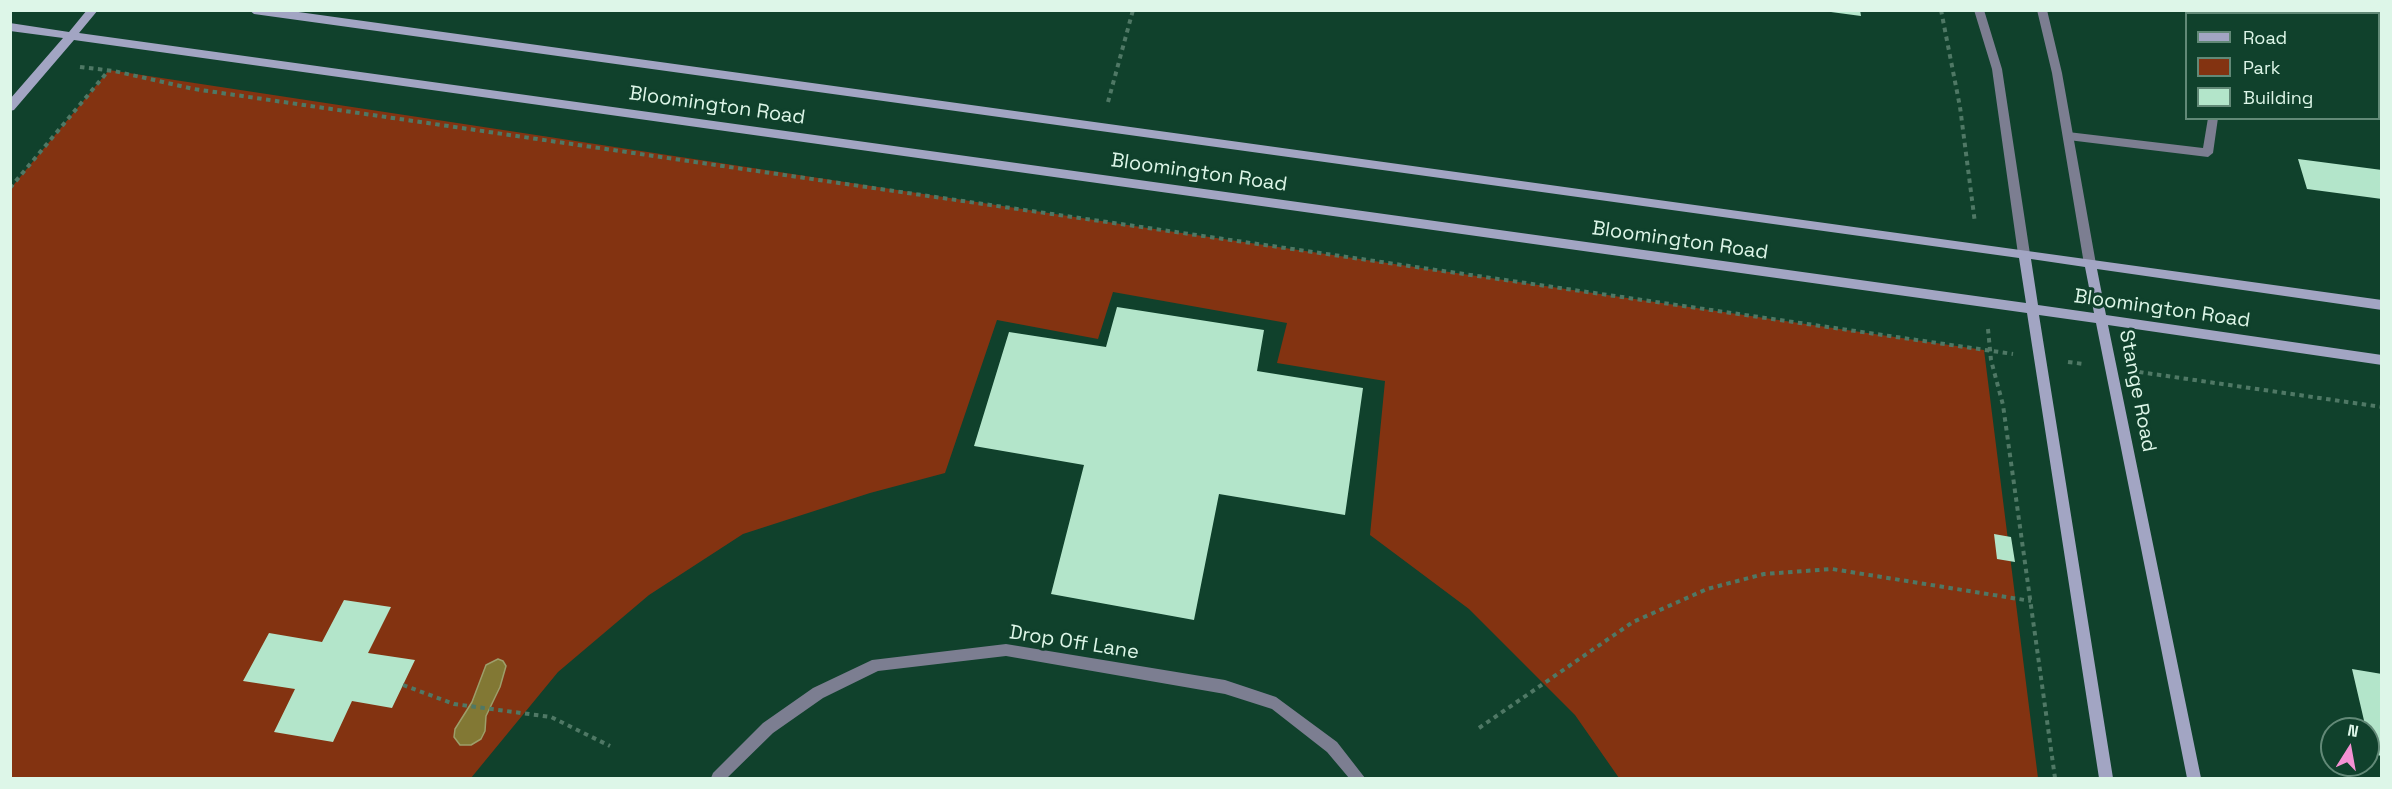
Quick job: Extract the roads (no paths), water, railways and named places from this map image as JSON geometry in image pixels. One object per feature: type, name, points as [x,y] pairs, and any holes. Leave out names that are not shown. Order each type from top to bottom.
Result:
[{"type":"main road","points":[[10,107],[93,10]]},
{"type":"main road","name":"Bloomington Road","points":[[254,10],[2024,254],[2382,306]]},
{"type":"main road","name":"Bloomington Road","points":[[10,27],[2033,309],[2382,360]]},
{"type":"main road","points":[[2024,254],[2106,778]]},
{"type":"main road","name":"Stange Road","points":[[2090,264],[2194,778]]},
{"type":"street","points":[[1979,10],[1997,69],[2024,254]]},
{"type":"street","name":"Stange Road","points":[[2042,10],[2068,136],[2090,264]]},
{"type":"street","points":[[2068,136],[2208,153],[2213,120]]},
{"type":"street","name":"Drop Off Lane","points":[[718,778],[768,728],[818,693],[877,665],[1006,650],[1225,687],[1276,704],[1332,747],[1358,778]]}]
